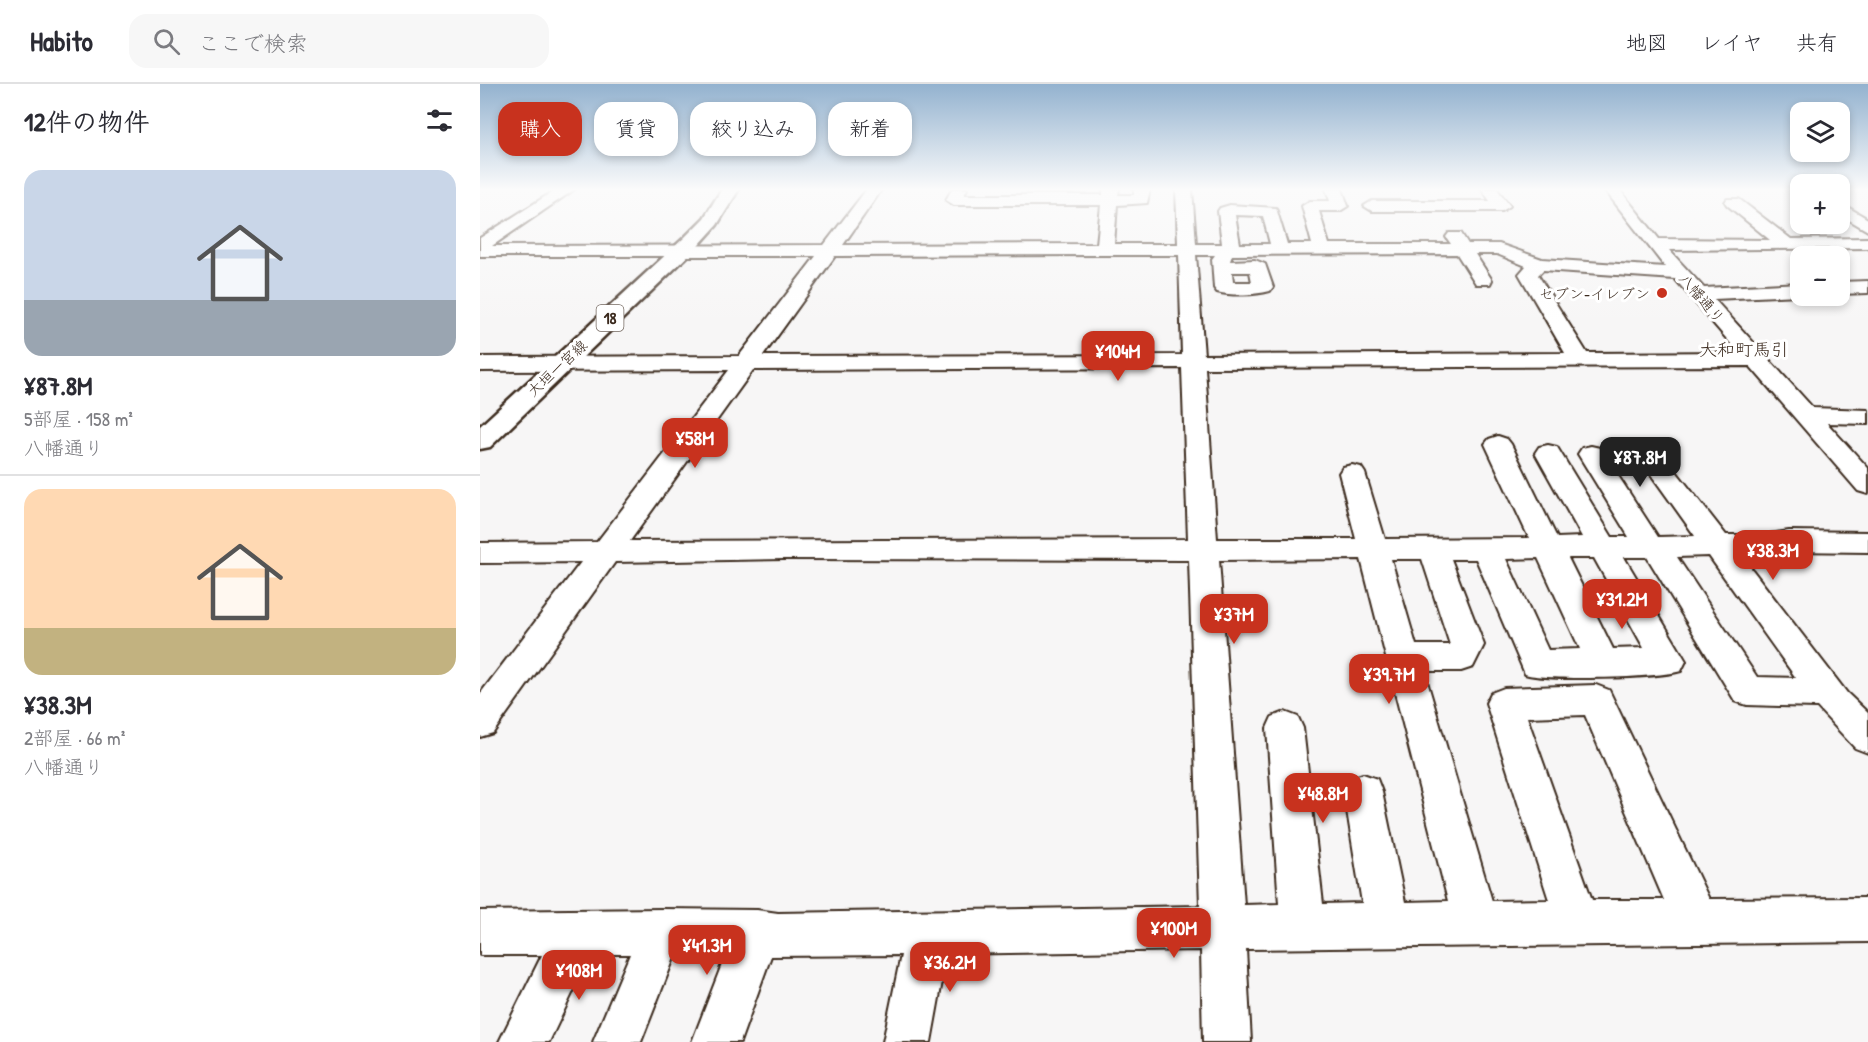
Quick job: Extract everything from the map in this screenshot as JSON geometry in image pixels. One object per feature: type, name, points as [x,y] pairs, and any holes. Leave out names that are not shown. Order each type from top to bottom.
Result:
[{"type":"main road","name":"大垣一宮線","points":[[675,250],[688,234]]},
{"type":"main road","name":"大垣一宮線","points":[[480,441],[553,364],[695,234]]},
{"type":"main road","name":"大垣一宮線","points":[[480,423],[553,364]]},
{"type":"street","points":[[480,246],[499,234]]},
{"type":"street","points":[[480,722],[842,234]]},
{"type":"street","points":[[1105,250],[1106,234]]},
{"type":"street","points":[[1178,287],[1183,234]]},
{"type":"street","points":[[1227,234],[1227,255]]},
{"type":"street","points":[[1276,234],[1280,249]]},
{"type":"street","points":[[1318,234],[1322,249]]},
{"type":"street","points":[[1387,234],[1395,249]]},
{"type":"street","points":[[1453,234],[1483,280]]},
{"type":"street","name":"八幡通り","points":[[1646,234],[1755,360],[1868,485]]},
{"type":"street","points":[[1773,234],[1786,244]]},
{"type":"street","points":[[1654,244],[1708,246],[1868,243]]},
{"type":"street","points":[[480,251],[1182,249],[1227,255],[1280,249],[1498,249],[1539,264],[1681,274]]},
{"type":"street","points":[[1182,249],[1194,362],[1227,1042]]},
{"type":"street","points":[[1539,264],[1528,274],[1581,360]]},
{"type":"street","points":[[1852,287],[1868,303]]},
{"type":"street","points":[[1699,294],[1790,289]]},
{"type":"street","points":[[480,364],[1755,360]]},
{"type":"street","points":[[1805,415],[1868,417]]},
{"type":"street","points":[[1498,444],[1603,663]]},
{"type":"street","points":[[1487,549],[1536,664],[1669,661],[1548,453]]},
{"type":"street","points":[[1648,453],[1826,693],[1868,737]]},
{"type":"street","points":[[1591,454],[1747,691],[1826,693]]},
{"type":"street","points":[[1352,473],[1476,923]]},
{"type":"street","points":[[480,553],[762,549],[1550,549],[1763,545],[1789,541],[1868,542]]},
{"type":"street","points":[[1404,658],[1461,658],[1467,645],[1433,549]]},
{"type":"street","points":[[1578,922],[1504,703],[1596,700],[1696,921]]},
{"type":"street","points":[[1284,728],[1303,926]]},
{"type":"street","points":[[1363,792],[1388,924]]},
{"type":"street","points":[[481,934],[662,931],[757,932],[778,935],[1388,924],[1868,920]]},
{"type":"street","points":[[617,1042],[662,931]]},
{"type":"street","points":[[523,1042],[578,932]]},
{"type":"street","points":[[716,1042],[757,932]]},
{"type":"street","points":[[907,1042],[928,933]]},
{"type":"place","name":"セブン-イレブン","points":[[1662,293]]},
{"type":"district","name":"大和町馬引","points":[[1744,349]]}]
